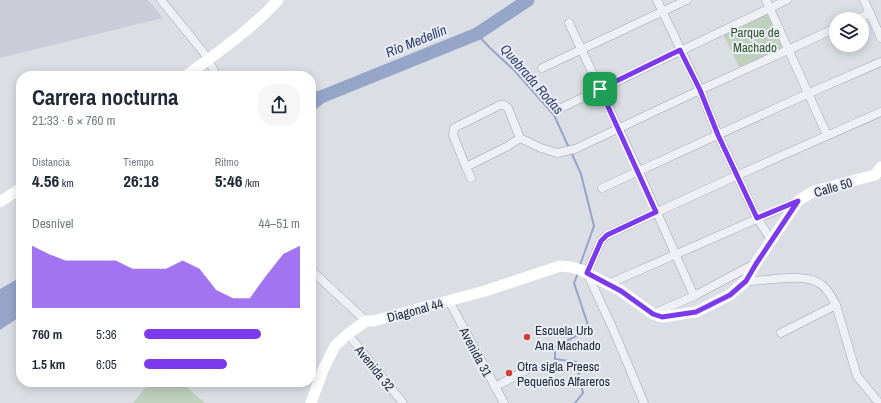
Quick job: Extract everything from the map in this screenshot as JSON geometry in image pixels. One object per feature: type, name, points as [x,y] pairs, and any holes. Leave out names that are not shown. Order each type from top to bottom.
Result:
[{"type":"main road","points":[[193,71],[240,37],[266,14],[278,0]]},
{"type":"main road","name":"Calle 50","points":[[653,314],[662,317],[696,312],[730,295],[746,281],[798,201],[814,191],[879,171]]},
{"type":"main road","points":[[0,202],[16,191]]},
{"type":"main road","name":"Diagonal 44","points":[[311,403],[323,370],[335,346],[366,321],[374,321],[485,291],[560,266],[571,267],[584,272]]},
{"type":"main road","points":[[584,272],[621,291],[653,314]]},
{"type":"street","points":[[161,0],[204,53],[214,71]]},
{"type":"street","points":[[657,0],[700,90],[718,135],[757,218],[772,241]]},
{"type":"street","points":[[542,68],[687,0]]},
{"type":"street","points":[[561,108],[680,50],[767,4],[787,0]]},
{"type":"street","points":[[864,0],[881,38]]},
{"type":"street","points":[[767,4],[827,135]]},
{"type":"street","points":[[570,23],[639,172],[694,296]]},
{"type":"street","points":[[471,178],[453,135],[454,128],[500,105],[504,105],[508,108],[520,138],[541,148],[557,153],[575,149],[829,31]]},
{"type":"street","points":[[602,188],[881,62]]},
{"type":"street","points":[[644,403],[613,329],[584,272],[601,241],[607,235],[656,212],[881,112]]},
{"type":"street","points":[[466,168],[520,138]]},
{"type":"street","points":[[608,284],[798,201]]},
{"type":"street","points":[[653,314],[694,296],[756,264]]},
{"type":"street","points":[[316,275],[366,321]]},
{"type":"street","points":[[746,281],[759,282],[790,278],[812,280],[822,284],[831,295],[836,305],[857,376],[879,403]]},
{"type":"street","name":"Avenida 31","points":[[449,301],[504,403]]},
{"type":"street","points":[[780,333],[836,305]]},
{"type":"street","name":"Avenida 32","points":[[348,334],[403,403]]},
{"type":"street","points":[[495,387],[532,367]]},
{"type":"shaded area","points":[[0,0],[148,0],[163,18],[0,58]]},
{"type":"green space","name":"Parque de Machado","points":[[768,13],[783,48],[739,67],[723,34]]},
{"type":"green space","points":[[146,387],[187,387],[205,403],[133,403]]},
{"type":"water","points":[[343,88],[316,109],[316,91]]},
{"type":"water","points":[[16,280],[16,319],[0,330],[0,289]]},
{"type":"waterway","name":"Río Medellín","points":[[316,99],[477,34],[528,0]]},
{"type":"waterway","name":"Quebrada Rodas","points":[[477,34],[514,70],[554,115],[569,148]]},
{"type":"waterway","name":"Quebrada Rodas","points":[[571,152],[581,174],[594,226],[580,265]]},
{"type":"waterway","name":"Quebrada Rodas","points":[[575,403],[583,393],[576,362],[555,359],[555,347],[576,336],[588,325],[574,283],[578,273]]},
{"type":"place","name":"Escuela Urb Ana Machado","points":[[527,337]]},
{"type":"place","name":"Otra sigla Preesc Pequeños Alfareros","points":[[509,373]]},
{"type":"route","points":[[680,50],[700,90],[718,135],[757,218],[798,201],[746,281],[730,295],[696,312],[662,317],[653,314],[621,291],[587,273],[601,241],[607,235],[656,212],[600,89],[680,50]]}]
